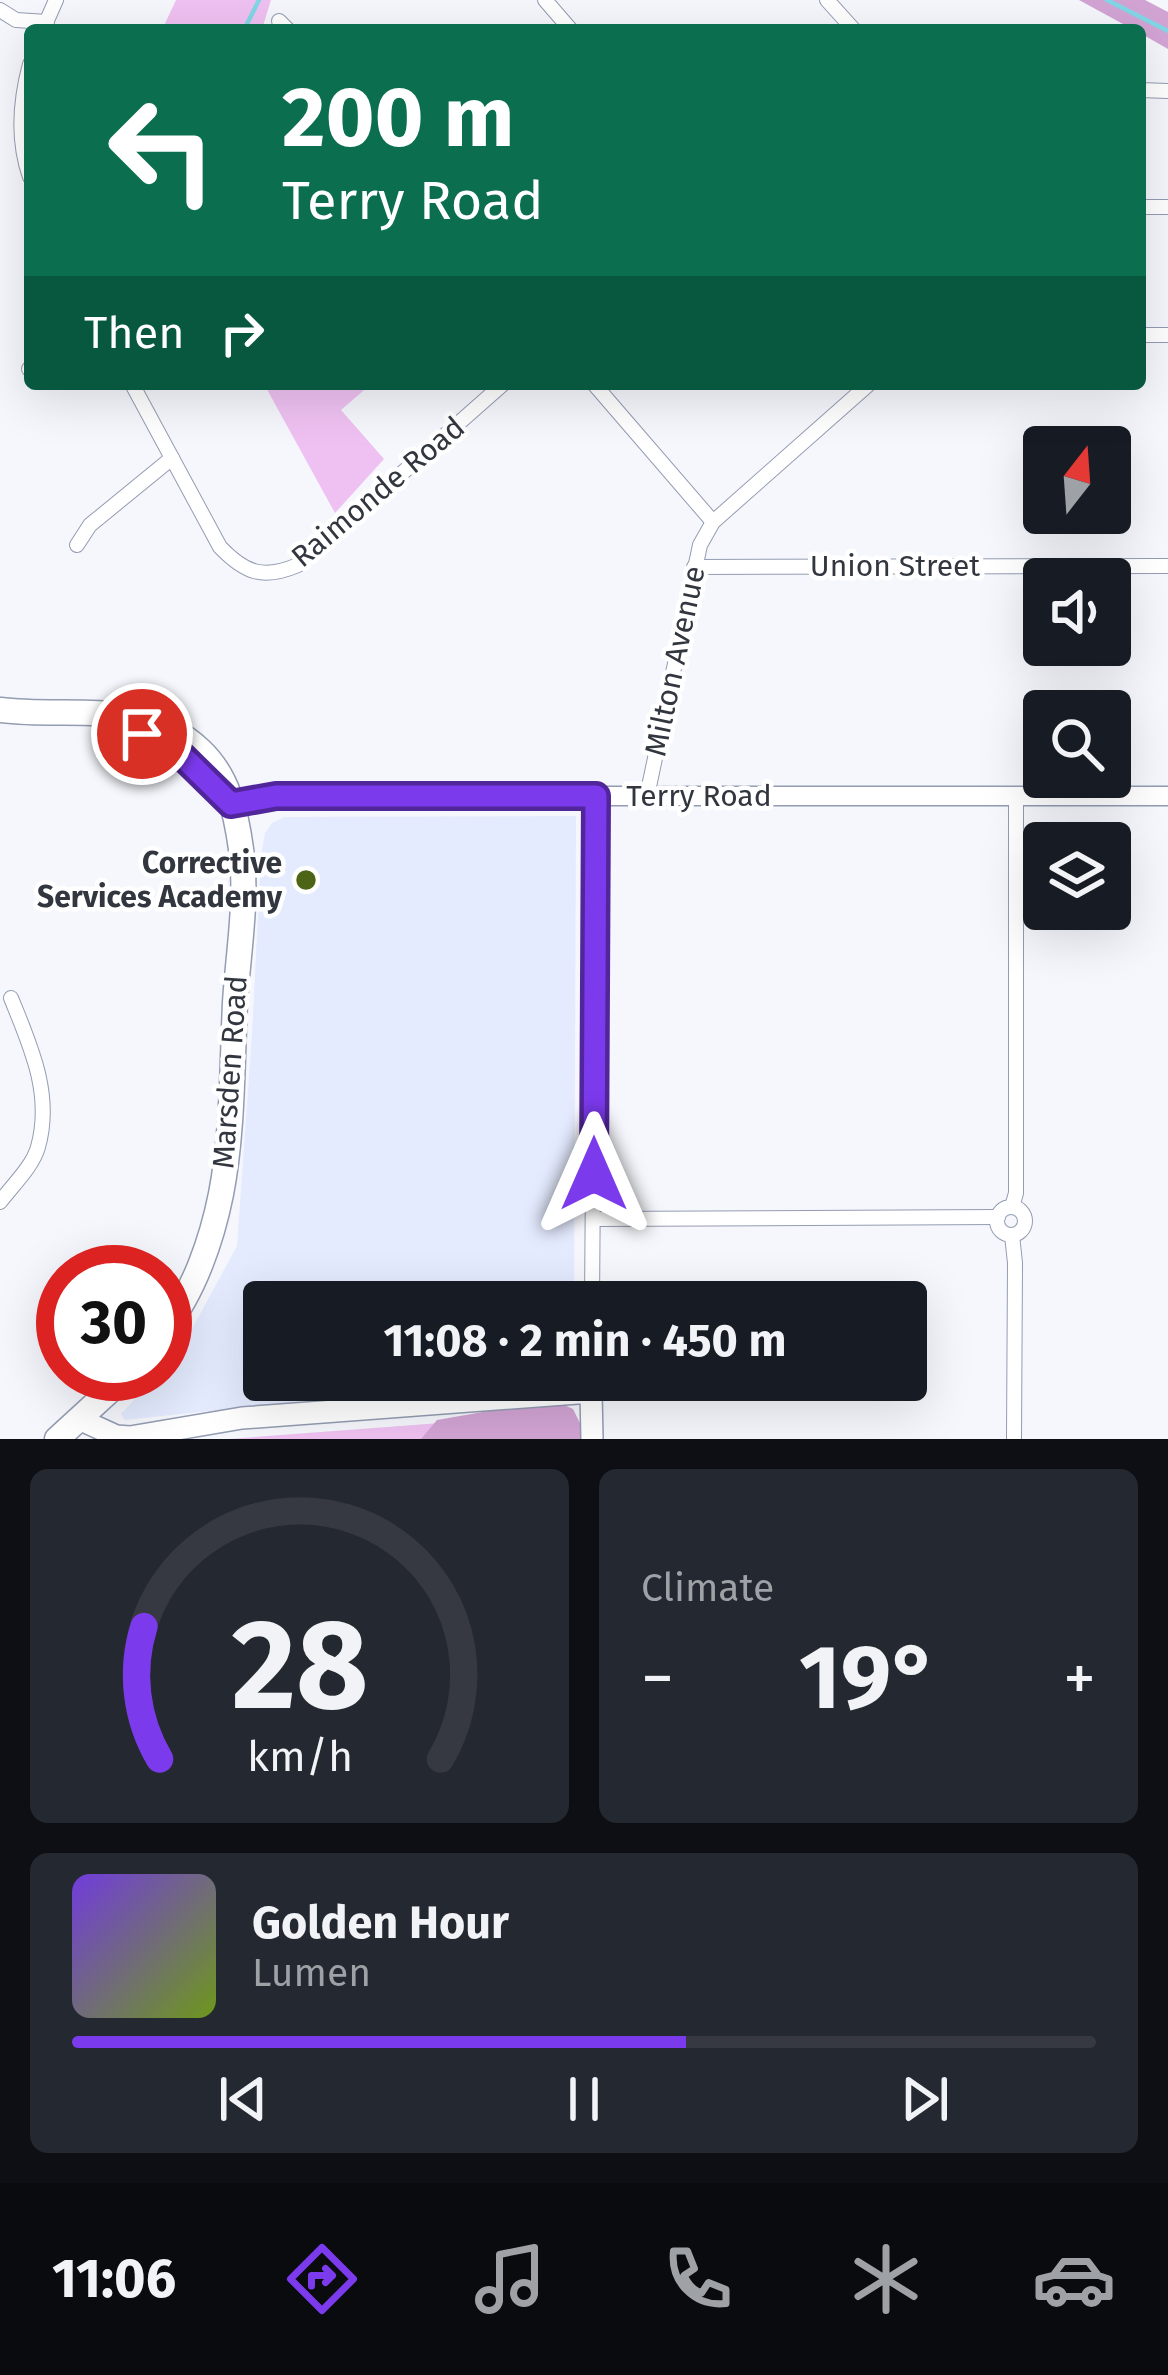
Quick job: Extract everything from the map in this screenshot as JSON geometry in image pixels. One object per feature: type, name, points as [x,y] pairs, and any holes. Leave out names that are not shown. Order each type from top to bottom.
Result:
[{"type":"highway","name":"Marsden Road","points":[[0,710],[88,711],[154,722],[208,759],[226,782],[244,876],[225,1168],[216,1214],[192,1278]]},
{"type":"highway","points":[[0,724],[99,726],[142,734],[180,754],[231,804]]},
{"type":"highway","points":[[57,1439],[99,1401]]},
{"type":"main road","points":[[79,1420],[130,1437],[242,1418],[427,1401]]},
{"type":"main road","points":[[591,1401],[592,1439]]},
{"type":"street","points":[[545,0],[566,24]]},
{"type":"street","points":[[827,0],[849,24]]},
{"type":"street","points":[[0,10],[35,24]]},
{"type":"street","points":[[24,85],[24,154]]},
{"type":"street","name":"Raimonde Road","points":[[135,390],[220,547],[237,565],[260,574],[298,566],[496,390]]},
{"type":"street","points":[[599,390],[713,522]]},
{"type":"street","name":"Milton Avenue","points":[[647,796],[700,545],[713,522],[862,390]]},
{"type":"street","points":[[76,545],[90,526],[172,458]]},
{"type":"street","name":"Union Street","points":[[694,567],[1168,566]]},
{"type":"street","name":"Terry Road","points":[[231,804],[276,796],[1168,796]]},
{"type":"street","points":[[593,1281],[596,796]]},
{"type":"street","points":[[1012,1207],[1016,1193],[1016,797]]},
{"type":"street","points":[[0,1202],[38,1150],[44,1095],[11,998]]},
{"type":"street","points":[[1012,1207],[1025,1219],[1023,1229],[1012,1235],[999,1228],[998,1217],[1012,1207]]},
{"type":"street","points":[[594,1219],[998,1217]]},
{"type":"street","points":[[1012,1235],[1014,1439]]},
{"type":"shaded area","points":[[176,0],[271,0],[264,24],[165,24]]},
{"type":"shaded area","points":[[1079,0],[1145,0],[1168,12],[1168,49],[1146,36],[1146,24],[1123,24]]},
{"type":"shaded area","points":[[267,390],[364,390],[341,410],[384,459],[335,513]]},
{"type":"shaded area","points":[[576,816],[574,1281],[243,1281],[243,1401],[304,1401],[125,1420],[121,1414],[133,1401],[192,1401],[192,1329],[237,1246],[261,856],[265,833],[284,817]]},
{"type":"shaded area","points":[[534,1403],[573,1409],[581,1439],[421,1439],[437,1420]]},
{"type":"shaded area","points":[[574,1413],[574,1439],[229,1439]]},
{"type":"waterway","points":[[247,24],[259,0]]},
{"type":"waterway","points":[[1107,0],[1168,31]]},
{"type":"place","name":"Corrective Services Academy","points":[[306,880]]},
{"type":"route","points":[[142,734],[180,754],[231,804],[276,796],[596,796],[594,1174]]}]
